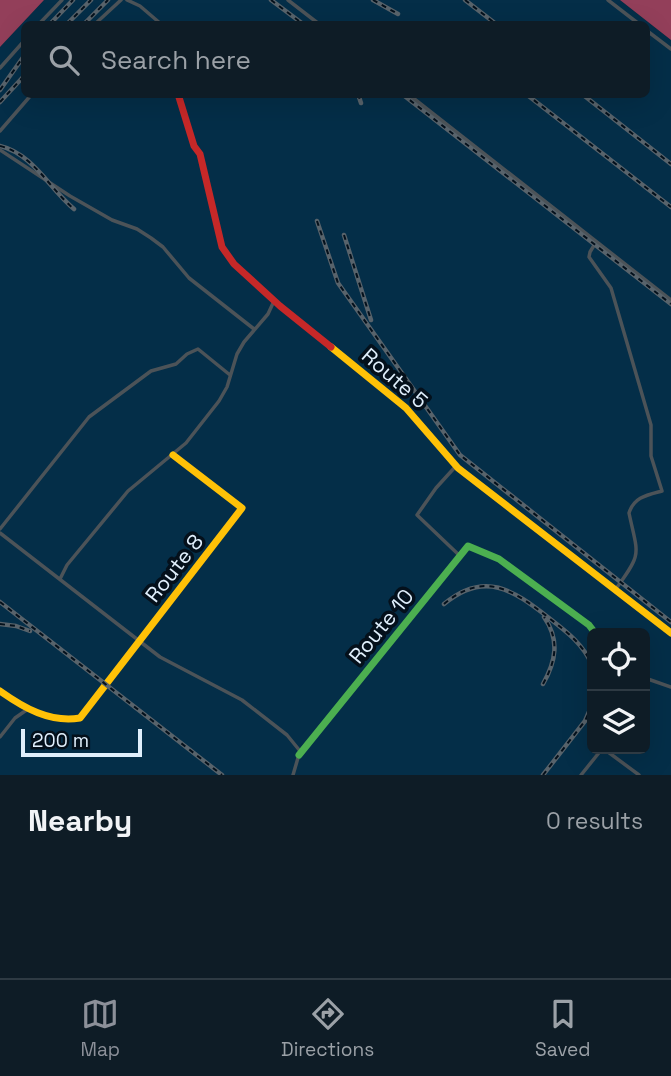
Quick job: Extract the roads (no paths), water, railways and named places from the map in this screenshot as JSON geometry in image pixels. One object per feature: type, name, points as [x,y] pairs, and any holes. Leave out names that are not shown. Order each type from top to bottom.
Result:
[{"type":"street","points":[[42,21],[62,0]]},
{"type":"street","points":[[98,21],[121,0]]},
{"type":"street","points":[[127,0],[140,6],[158,21]]},
{"type":"street","points":[[288,0],[315,21]]},
{"type":"street","points":[[608,0],[635,21]]},
{"type":"street","points":[[650,33],[671,49]]},
{"type":"street","points":[[0,68],[21,44]]},
{"type":"street","points":[[0,131],[29,98]]},
{"type":"street","name":"Route 5","points":[[179,98],[194,146],[200,154],[222,247],[234,264],[274,301],[406,408],[456,466],[671,633]]},
{"type":"street","points":[[413,98],[671,300]]},
{"type":"street","points":[[0,150],[91,208],[152,238],[189,278],[254,329]]},
{"type":"street","points":[[596,242],[589,257],[611,288],[651,425],[651,456],[662,491],[641,497],[630,508],[638,549],[633,566],[615,590]]},
{"type":"street","points":[[60,579],[68,565],[128,491],[186,443],[219,401],[237,354],[268,314],[274,301]]},
{"type":"street","points":[[230,375],[198,349],[187,354],[176,365],[151,371],[89,417],[0,531],[140,642],[176,667],[242,700],[288,735],[297,745],[299,755],[293,775]]},
{"type":"street","name":"Route 8","points":[[28,709],[63,719],[80,718],[242,508],[173,455]]},
{"type":"street","points":[[456,466],[417,515],[460,556],[468,546],[499,559],[591,628]]},
{"type":"street","name":"Route 10","points":[[299,755],[460,556]]},
{"type":"street","points":[[650,679],[671,687]]},
{"type":"street","points":[[0,691],[28,709]]},
{"type":"street","points":[[0,737],[15,718],[28,709]]},
{"type":"street","points":[[581,775],[599,754]]},
{"type":"street","points":[[610,754],[639,775]]},
{"type":"railway","points":[[53,21],[73,0]]},
{"type":"railway","points":[[70,21],[91,0]]},
{"type":"railway","points":[[87,21],[108,0]]},
{"type":"railway","points":[[271,0],[299,21]]},
{"type":"railway","points":[[373,0],[398,14]]},
{"type":"railway","points":[[465,0],[492,21]]},
{"type":"railway","points":[[0,90],[21,60]]},
{"type":"railway","points":[[0,102],[21,79]]},
{"type":"railway","points":[[359,98],[361,103]]},
{"type":"railway","points":[[407,98],[671,304]]},
{"type":"railway","points":[[531,98],[671,207]]},
{"type":"railway","points":[[587,98],[671,164]]},
{"type":"railway","points":[[0,146],[22,156],[74,209]]},
{"type":"railway","points":[[317,221],[338,283],[460,455],[671,622]]},
{"type":"railway","points":[[344,235],[371,320]]},
{"type":"railway","points":[[444,604],[473,588],[486,586],[511,592],[568,633],[587,656]]},
{"type":"railway","points":[[0,602],[222,775]]},
{"type":"railway","points":[[543,684],[551,667],[554,650],[552,634],[544,617]]},
{"type":"railway","points":[[0,624],[30,631]]},
{"type":"railway","points":[[543,775],[587,716]]}]
